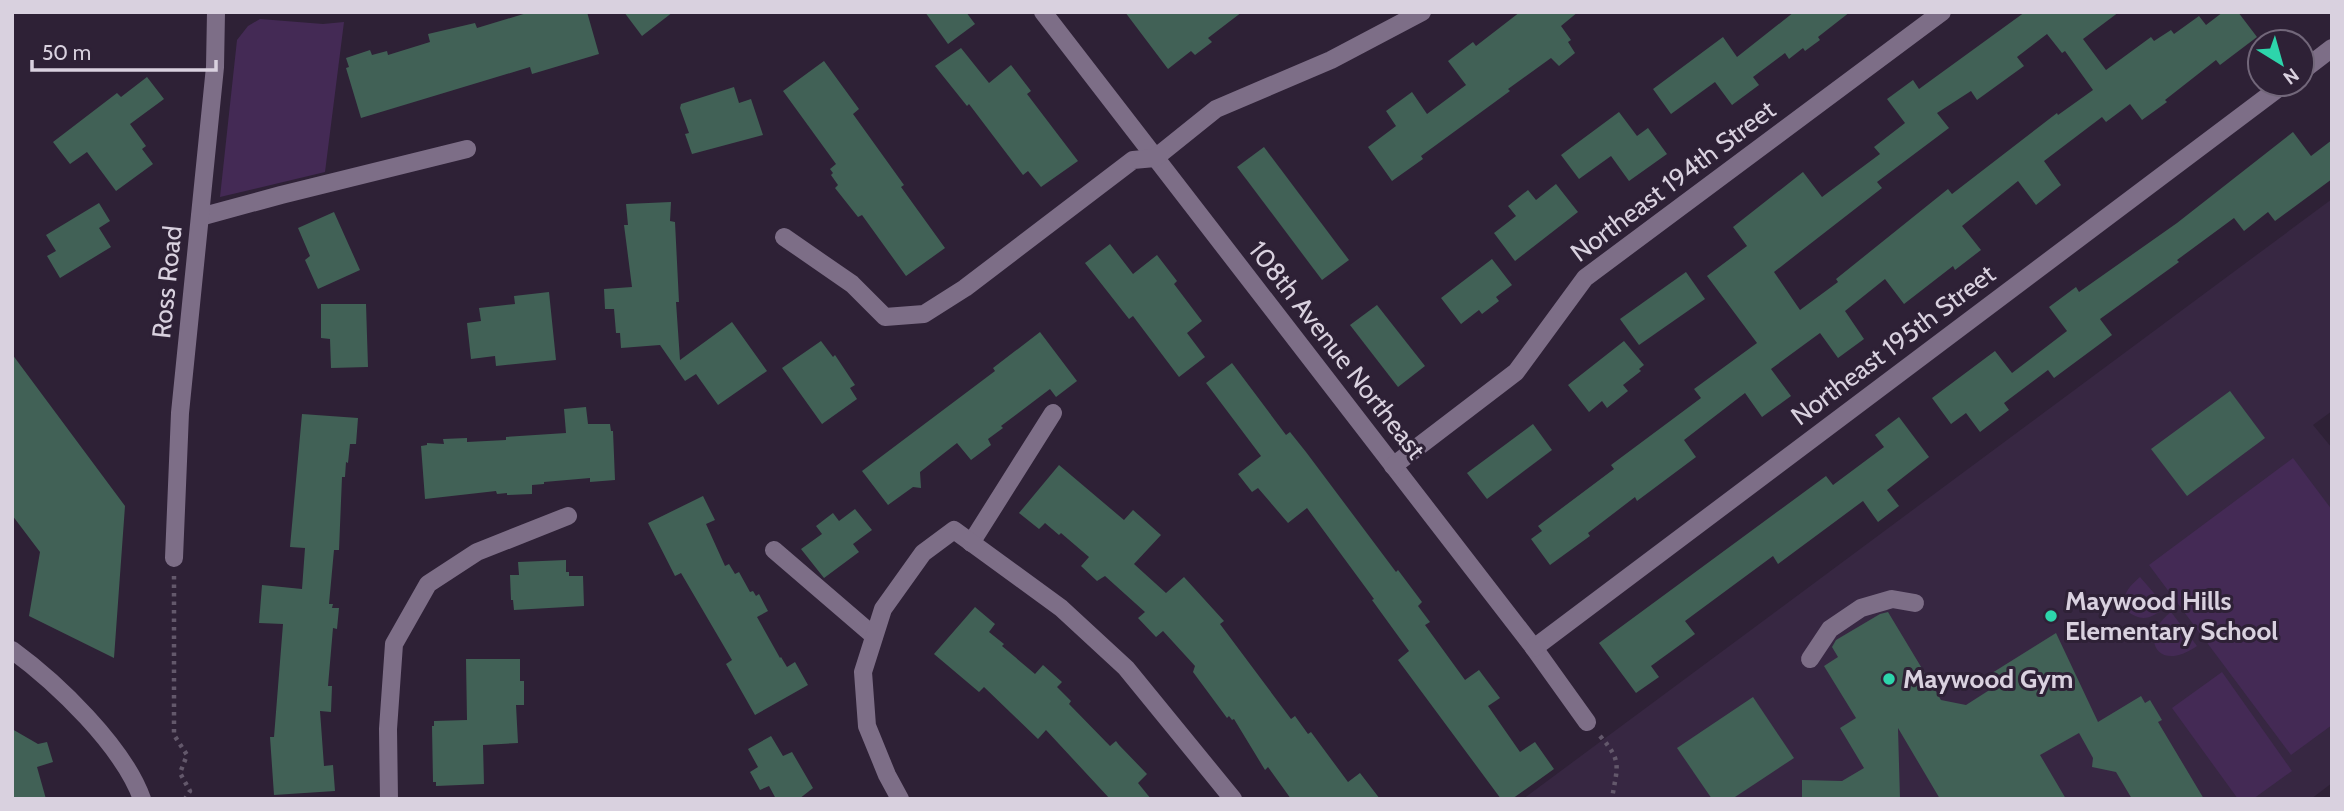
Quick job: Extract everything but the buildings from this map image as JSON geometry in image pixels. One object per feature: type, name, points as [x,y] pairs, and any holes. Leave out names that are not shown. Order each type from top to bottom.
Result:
[{"type":"street","name":"Ross Road","points":[[174,558],[180,413],[215,67],[216,12]]},
{"type":"street","name":"108th Avenue Northeast","points":[[1043,12],[1534,648],[1587,722]]},
{"type":"street","points":[[784,237],[852,284],[885,317],[924,314],[965,288],[1133,160],[1155,158],[1216,109],[1331,60],[1422,12]]},
{"type":"street","name":"Northeast 194th Street","points":[[1393,466],[1516,372],[1585,278],[1942,12]]},
{"type":"street","points":[[2316,60],[2332,48]]},
{"type":"street","name":"Northeast 195th Street","points":[[1534,648],[2265,98]]},
{"type":"street","points":[[200,217],[467,149]]},
{"type":"street","points":[[971,542],[1053,413]]},
{"type":"street","points":[[389,799],[388,729],[394,644],[428,584],[477,552],[568,516]]},
{"type":"street","points":[[900,799],[867,726],[863,672],[883,609],[923,553],[954,530],[1061,608],[1126,668],[1233,799]]},
{"type":"street","points":[[774,550],[874,636]]},
{"type":"street","points":[[1810,659],[1830,629],[1861,608],[1892,599],[1914,603]]},
{"type":"street","points":[[12,650],[40,670],[90,720],[136,782],[142,799]]},
{"type":"path","points":[[174,558],[174,735],[187,755],[180,773],[190,792],[185,799]]},
{"type":"path","points":[[1587,722],[1614,752],[1618,764],[1612,799]]},
{"type":"shaded area","points":[[260,19],[323,24],[344,22],[325,172],[220,197],[237,40],[248,26]]},
{"type":"shaded area","name":"Maywood Hills Elementary School","points":[[2332,199],[2332,411],[2313,425],[2332,448],[2332,783],[2311,799],[1523,799]]},
{"type":"shaded area","points":[[2293,458],[2332,510],[2332,725],[2291,755],[2149,565]]},
{"type":"shaded area","points":[[2140,577],[2166,607],[2147,618],[2133,615],[2127,611],[2125,605],[2127,592]]},
{"type":"shaded area","points":[[2171,612],[2197,646],[2183,654],[2171,656],[2162,654],[2154,641],[2161,622]]},
{"type":"shaded area","points":[[2222,672],[2292,771],[2253,799],[2238,799],[2172,708]]},
{"type":"place","name":"Maywood Hills Elementary School","points":[[2051,616]]},
{"type":"place","name":"Maywood Gym","points":[[1889,679]]}]
